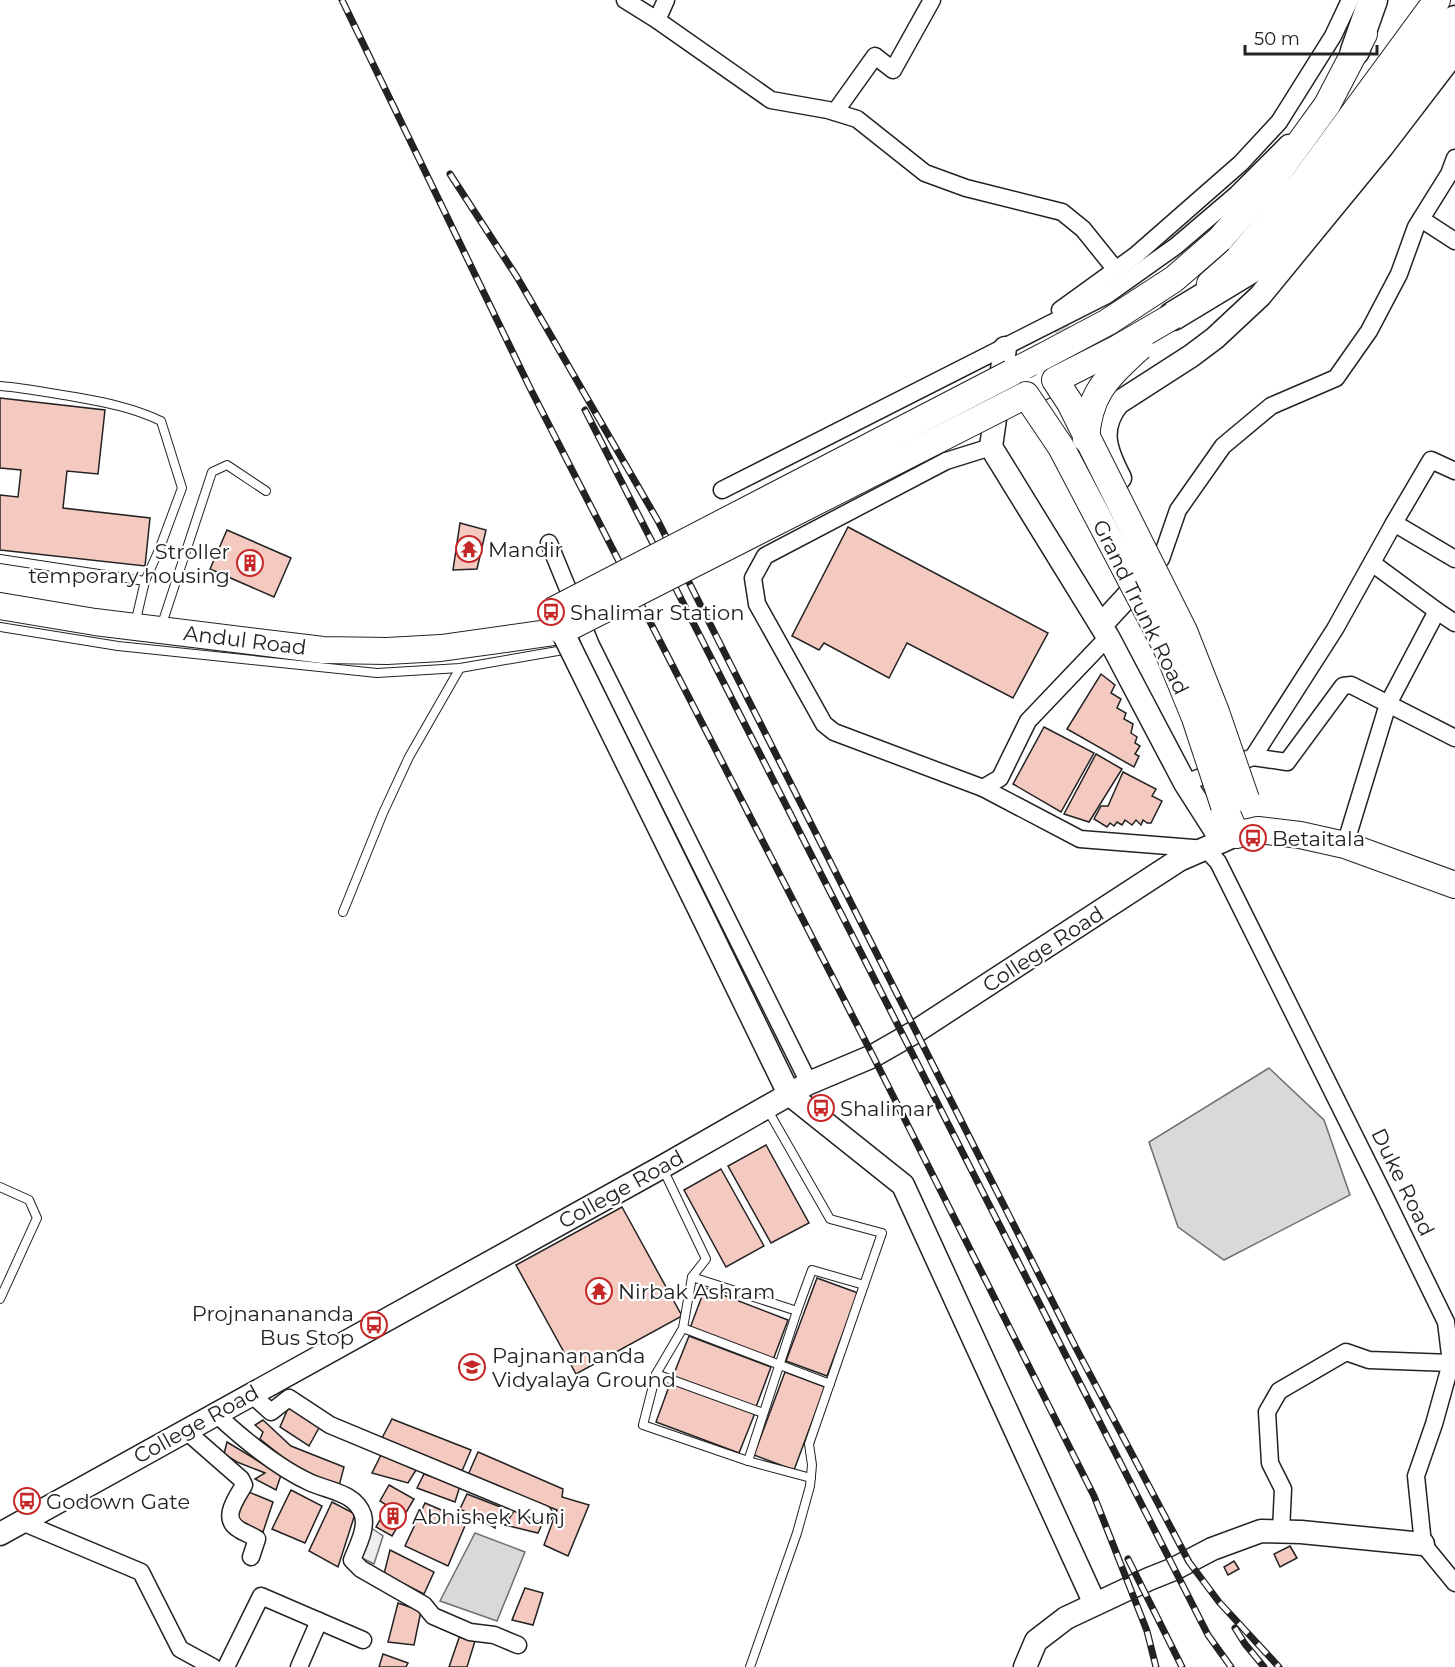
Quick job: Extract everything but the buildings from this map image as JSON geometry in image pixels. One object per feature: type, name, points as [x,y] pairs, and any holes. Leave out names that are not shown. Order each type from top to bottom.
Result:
[{"type":"highway","points":[[1355,51],[1373,0]]},
{"type":"highway","points":[[1173,316],[1254,267],[1325,192],[1455,20]]},
{"type":"main road","points":[[557,621],[1108,322],[1174,279],[1220,239],[1272,181],[1327,105],[1381,0]]},
{"type":"main road","points":[[1086,439],[1090,408],[1109,376],[1236,261],[1301,185],[1437,0]]},
{"type":"main road","points":[[557,621],[1026,395],[1118,348],[1173,316]]},
{"type":"main road","name":"Grand Trunk Road","points":[[1042,357],[1070,403],[1184,631],[1216,712],[1235,802],[1230,839]]},
{"type":"main road","name":"Grand Trunk Road","points":[[1011,373],[1061,447],[1166,647],[1194,718],[1235,802]]},
{"type":"main road","name":"Andul Road","points":[[0,606],[95,622],[323,650],[387,651],[441,648],[490,640],[557,621]]},
{"type":"main road","points":[[1230,839],[1300,835],[1345,845],[1455,885]]},
{"type":"street","points":[[625,0],[771,100],[835,112],[857,119],[925,173],[966,188],[1062,212],[1083,230],[1116,270]]},
{"type":"street","points":[[657,20],[666,0]]},
{"type":"street","points":[[835,112],[875,56],[892,70],[932,0]]},
{"type":"street","points":[[1038,331],[1063,308],[1136,255],[1241,163],[1279,122],[1333,36],[1350,0]]},
{"type":"street","points":[[1161,559],[1111,461],[1106,444],[1105,428],[1111,412],[1118,403],[1215,338],[1260,296],[1383,146],[1455,52]]},
{"type":"street","points":[[722,490],[1107,295],[1176,246],[1237,194],[1327,105]]},
{"type":"street","points":[[983,788],[1000,778],[1028,721],[1105,632],[1161,559],[1178,510],[1223,446],[1271,406],[1336,378],[1369,331],[1399,274],[1416,228],[1449,174],[1455,158]]},
{"type":"street","points":[[1422,219],[1455,241]]},
{"type":"street","points":[[1005,348],[991,447],[1105,632],[1185,783],[1230,839]]},
{"type":"street","points":[[991,447],[946,461],[765,556],[753,578],[757,604],[824,724],[834,732],[983,788],[1080,839],[1230,839]]},
{"type":"street","points":[[1253,757],[1335,629],[1431,460],[1455,471]]},
{"type":"street","points":[[1394,523],[1455,559]]},
{"type":"street","points":[[549,543],[591,645],[799,1088]]},
{"type":"street","points":[[1372,563],[1455,622]]},
{"type":"street","points":[[1345,845],[1388,704],[1437,611]]},
{"type":"street","points":[[557,621],[701,913],[799,1088],[903,1185],[1102,1600]]},
{"type":"street","points":[[1185,783],[1253,757],[1287,762],[1343,687],[1351,685],[1455,738]]},
{"type":"street","name":"College Road","points":[[0,1534],[662,1167],[799,1088],[873,1056],[915,1032],[1179,860],[1230,839]]},
{"type":"street","name":"Duke Road","points":[[1230,839],[1218,862],[1446,1322],[1451,1363],[1434,1424],[1416,1476],[1423,1544]]},
{"type":"street","points":[[1281,1531],[1283,1489],[1270,1464],[1267,1412],[1279,1391],[1346,1352],[1369,1360],[1451,1363]]},
{"type":"street","points":[[251,1394],[271,1412],[289,1398],[330,1425],[544,1514]]},
{"type":"street","points":[[1434,1424],[1455,1395]]},
{"type":"street","points":[[216,1414],[240,1436],[285,1469],[311,1483],[347,1496],[358,1507],[363,1517],[362,1536],[352,1560],[361,1569],[424,1605],[432,1616],[470,1632],[494,1635],[518,1645]]},
{"type":"street","points":[[185,1430],[241,1479],[244,1485],[229,1515],[230,1522],[238,1529],[257,1539],[251,1557]]},
{"type":"street","points":[[22,1521],[141,1572],[180,1649],[213,1667]]},
{"type":"street","points":[[1024,1667],[1036,1641],[1066,1618],[1174,1569],[1212,1549],[1261,1531],[1301,1532],[1423,1544],[1455,1583]]},
{"type":"street","points":[[226,1667],[261,1596],[363,1640]]},
{"type":"street","points":[[299,1667],[319,1621]]},
{"type":"lane","points":[[0,386],[102,402],[144,412],[161,421],[182,488],[145,581],[134,627]]},
{"type":"lane","points":[[160,630],[212,472],[227,465],[266,491]]},
{"type":"lane","points":[[0,559],[145,581]]},
{"type":"lane","points":[[0,627],[118,646],[377,674],[460,668],[591,645]]},
{"type":"lane","points":[[343,912],[383,813],[409,757],[460,668]]},
{"type":"lane","points":[[750,1667],[797,1533],[810,1486],[812,1465],[809,1444],[882,1233],[830,1219],[766,1107]]},
{"type":"lane","points":[[662,1167],[706,1259],[692,1277],[683,1328],[656,1374],[643,1425],[748,1461],[811,1478]]},
{"type":"lane","points":[[0,1187],[29,1200],[38,1218],[0,1297]]},
{"type":"lane","points":[[748,1461],[812,1270],[864,1285]]},
{"type":"lane","points":[[692,1277],[797,1311]]},
{"type":"lane","points":[[683,1328],[830,1384]]},
{"type":"lane","points":[[656,1374],[763,1413]]},
{"type":"shaded area","points":[[1269,1068],[1324,1120],[1350,1195],[1224,1260],[1178,1227],[1149,1142]]},
{"type":"shaded area","points":[[370,1527],[383,1536],[374,1564],[360,1557]]},
{"type":"shaded area","points":[[475,1533],[525,1552],[497,1621],[440,1601]]},
{"type":"tunnel","points":[[1057,321],[1085,365],[1109,393]]},
{"type":"railway","points":[[342,0],[530,388],[873,1056],[1094,1496],[1147,1631],[1156,1667]]},
{"type":"railway","points":[[450,174],[517,277],[658,521],[1076,1348],[1189,1562],[1219,1602],[1279,1667]]},
{"type":"railway","points":[[585,410],[1208,1635],[1231,1667]]},
{"type":"railway","points":[[1128,1559],[1182,1667]]},
{"type":"railway","points":[[1235,1628],[1264,1667]]},
{"type":"place","name":"Mandir","points":[[469,549]]},
{"type":"place","name":"Stroller temporary housing","points":[[250,563]]},
{"type":"place","name":"Shalimar Station","points":[[551,612]]},
{"type":"place","name":"Betaitala","points":[[1253,838]]},
{"type":"place","name":"Shalimar","points":[[821,1108]]},
{"type":"place","name":"Nirbak Ashram","points":[[599,1291]]},
{"type":"place","name":"Projnanananda Bus Stop","points":[[374,1325]]},
{"type":"place","name":"Pajnanananda Vidyalaya Ground","points":[[472,1367]]},
{"type":"place","name":"Godown Gate","points":[[27,1501]]},
{"type":"place","name":"Abhishek Kunj","points":[[393,1516]]}]
